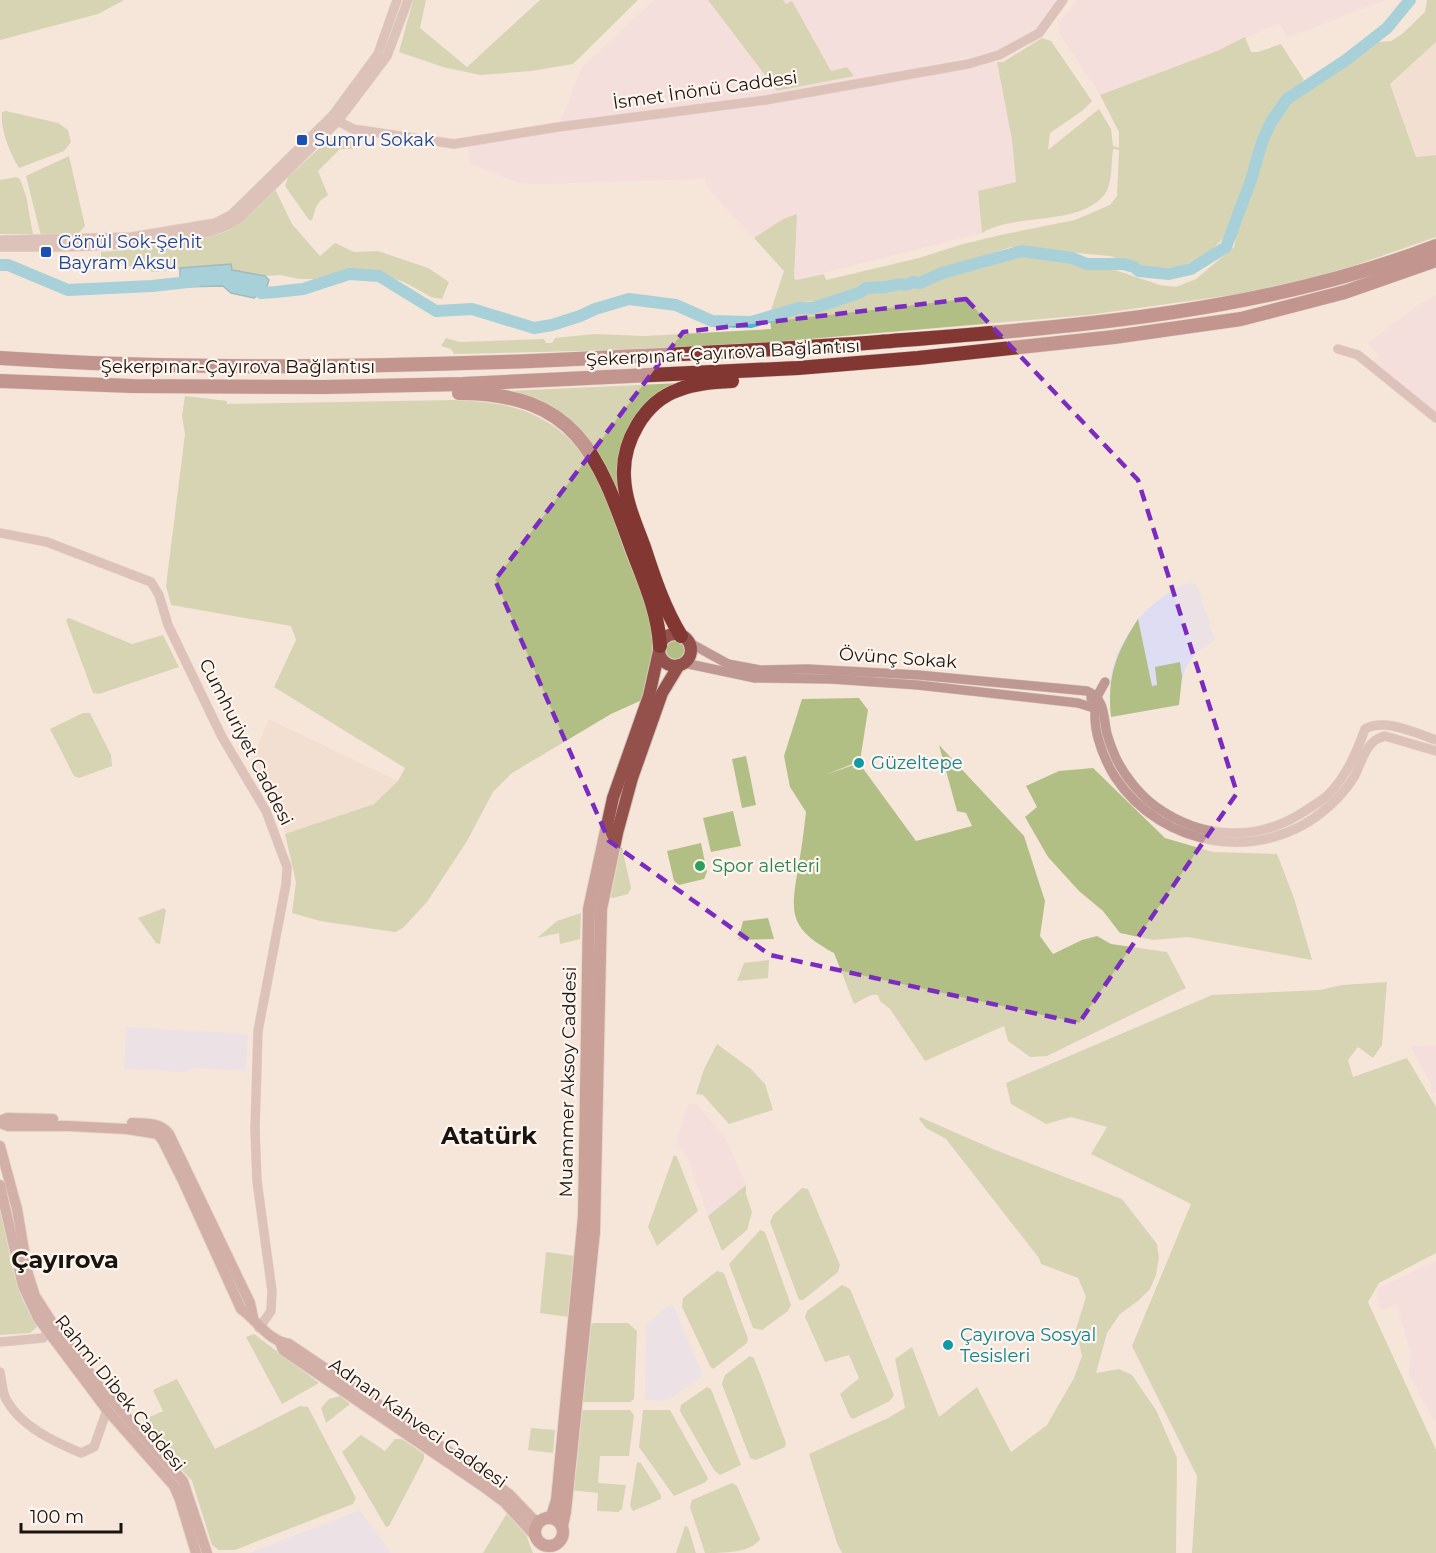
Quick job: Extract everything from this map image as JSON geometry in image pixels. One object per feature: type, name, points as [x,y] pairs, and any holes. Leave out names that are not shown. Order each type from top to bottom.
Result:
[{"type":"highway","name":"Şekerpınar-Çayırova Bağlantısı","points":[[0,358],[134,364],[371,365],[668,355],[872,343],[1056,326],[1206,308],[1335,280],[1436,246]]},
{"type":"highway","name":"Şekerpınar-Çayırova Bağlantısı","points":[[0,381],[132,386],[325,387],[608,379],[861,363],[987,351],[1240,319],[1345,292],[1436,260]]},
{"type":"highway","points":[[685,639],[664,606],[628,501],[624,464],[633,432],[657,402],[685,387],[707,383],[776,378],[861,363]]},
{"type":"highway","points":[[325,387],[425,393],[484,393],[516,399],[543,409],[554,416],[584,443],[601,468],[655,612],[659,648]]},
{"type":"main road","points":[[562,1526],[556,1519],[543,1520],[535,1528],[539,1544],[554,1549],[562,1539],[594,1232],[601,909],[617,833],[632,778],[662,693],[690,651],[685,639],[670,635],[662,641],[659,648],[664,662],[671,665],[681,664]]},
{"type":"main road","name":"Muammer Aksoy Caddesi","points":[[543,1520],[552,1516],[557,1500],[584,1216],[590,903],[614,798],[649,696],[659,648]]},
{"type":"main road","name":"Adnan Kahveci Caddesi","points":[[0,1122],[7,1118],[67,1119],[152,1124],[164,1128],[169,1134],[250,1303],[253,1317],[259,1328],[280,1342],[289,1344],[476,1470],[509,1494],[533,1519],[543,1520]]},
{"type":"main road","name":"Rahmi Dibek Caddesi","points":[[0,1146],[17,1209],[28,1274],[35,1296],[101,1388],[179,1475],[190,1497],[207,1553]]},
{"type":"main road","name":"Rahmi Dibek Caddesi","points":[[0,1185],[23,1286],[31,1306],[48,1332],[108,1410],[174,1486],[196,1553]]},
{"type":"main road","name":"Adnan Kahveci Caddesi","points":[[280,1342],[283,1350],[481,1485],[508,1506],[539,1544]]},
{"type":"street","points":[[336,118],[378,54],[397,0]]},
{"type":"street","points":[[0,247],[93,248],[134,245],[221,230],[239,219],[259,194],[336,118],[387,56],[408,0]]},
{"type":"street","name":"İsmet İnönü Caddesi","points":[[336,118],[353,129],[454,144],[558,127],[766,100],[968,64],[999,55],[1039,33],[1063,0]]},
{"type":"street","points":[[0,240],[132,237],[215,223],[231,215],[259,194]]},
{"type":"street","points":[[1338,349],[1358,355],[1436,418]]},
{"type":"street","name":"Cumhuriyet Caddesi","points":[[0,532],[47,542],[151,582],[159,595],[168,625],[222,736],[260,801],[282,850],[287,867],[286,884],[258,1032],[255,1129],[257,1181],[272,1292],[270,1311],[259,1328]]},
{"type":"street","name":"Övünç Sokak","points":[[681,664],[755,678],[831,679],[918,685],[1078,703],[1099,709],[1098,699],[1087,691],[918,675],[808,669],[760,670],[728,664],[685,639]]},
{"type":"street","points":[[1078,703],[1099,693],[1105,682]]},
{"type":"street","points":[[1099,709],[1102,749],[1114,776],[1132,799],[1159,821],[1188,835],[1225,843],[1260,841],[1279,836],[1297,829],[1328,808],[1353,779],[1368,748],[1377,738],[1385,736],[1436,751]]},
{"type":"street","points":[[1099,709],[1116,757],[1126,776],[1151,803],[1170,816],[1197,828],[1238,834],[1290,822],[1326,797],[1344,776],[1365,729],[1384,724],[1436,740]]},
{"type":"street","points":[[1379,725],[1382,737]]},
{"type":"street","points":[[0,1342],[43,1338],[48,1332]]},
{"type":"street","points":[[0,1372],[2,1397],[12,1409],[45,1438],[81,1453],[94,1447],[108,1410]]},
{"type":"highlighted area","points":[[966,299],[1138,480],[1237,793],[1079,1023],[770,955],[609,841],[495,580],[683,332]]},
{"type":"shaded area","points":[[654,0],[1057,0],[1036,28],[998,51],[858,80],[997,62],[1012,140],[1016,182],[978,191],[982,233],[796,280],[794,278],[797,215],[783,219],[754,238],[710,191],[704,179],[519,183],[470,164],[468,141],[558,126],[582,67]]},
{"type":"shaded area","points":[[1078,0],[1385,0],[1287,38],[1280,23],[1217,51],[1100,95],[1059,33],[1059,22]]},
{"type":"shaded area","points":[[1436,42],[1436,155],[1416,157],[1390,84]]},
{"type":"shaded area","points":[[1436,295],[1436,412],[1373,360],[1378,355],[1368,343],[1418,305]]},
{"type":"shaded area","points":[[1190,582],[1197,585],[1215,640],[1198,651],[1186,667],[1180,686],[1179,705],[1111,717],[1112,670],[1125,639],[1138,619],[1150,607],[1172,590]]},
{"type":"shaded area","points":[[269,719],[398,781],[374,804],[285,834],[280,815],[254,768],[253,756]]},
{"type":"shaded area","points":[[126,1027],[248,1034],[246,1071],[192,1068],[185,1072],[124,1069]]},
{"type":"shaded area","points":[[1436,1045],[1436,1093],[1431,1092],[1431,1084],[1410,1046]]},
{"type":"shaded area","points":[[688,1104],[696,1104],[725,1137],[746,1185],[708,1216],[688,1159],[676,1142]]},
{"type":"shaded area","points":[[1436,1261],[1436,1421],[1432,1418],[1409,1374],[1410,1352],[1397,1305],[1380,1310],[1376,1289]]},
{"type":"shaded area","points":[[669,1305],[673,1305],[702,1373],[700,1378],[673,1397],[663,1401],[645,1400],[646,1325]]},
{"type":"shaded area","points":[[360,1510],[391,1553],[249,1553]]},
{"type":"green space","points":[[0,0],[124,0],[98,14],[0,40]]},
{"type":"green space","points":[[413,0],[426,0],[420,28],[467,67],[540,0],[638,0],[573,64],[531,71],[480,75],[443,67],[399,52]]},
{"type":"green space","points":[[708,0],[783,0],[786,4],[792,1],[831,71],[847,67],[854,76],[777,91]]},
{"type":"green space","points":[[1427,0],[1436,0],[1436,42],[1390,84],[1416,157],[1436,155],[1436,237],[1330,274],[1254,292],[1088,315],[761,343],[619,350],[454,354],[451,349],[441,346],[446,338],[460,342],[544,339],[546,343],[552,343],[555,338],[594,334],[644,336],[771,329],[770,318],[793,312],[816,310],[868,292],[920,286],[955,272],[1020,254],[1109,268],[1160,285],[1176,287],[1196,279],[1234,247],[1238,225],[1263,147],[1272,125],[1291,100],[1337,72],[1379,42],[1391,41],[1402,34],[1425,12]]},
{"type":"green space","points":[[1245,37],[1251,52],[1258,52],[1281,44],[1304,80],[1280,101],[1257,142],[1250,176],[1231,230],[1208,254],[1178,268],[1146,267],[1110,256],[1011,247],[925,276],[865,285],[822,301],[801,302],[771,310],[784,271],[754,238],[783,219],[797,214],[794,278],[796,280],[824,274],[826,280],[919,258],[963,244],[1075,220],[1110,205],[1117,196],[1119,150],[1113,149],[1108,189],[1094,204],[1080,211],[1012,223],[982,233],[978,191],[1016,182],[1012,140],[997,62],[1003,62],[1042,38],[1051,41],[1092,101],[1082,111],[1050,133],[1048,150],[1099,109],[1111,129],[1113,146],[1119,148],[1119,132],[1100,95],[1217,51]]},
{"type":"green space","points":[[2,112],[58,123],[68,130],[71,142],[64,151],[19,168],[4,133]]},
{"type":"green space","points":[[327,141],[355,142],[355,147],[340,149],[318,171],[328,195],[320,201],[312,220],[309,220],[285,186],[288,177]]},
{"type":"green space","points":[[69,156],[85,226],[76,236],[41,236],[26,176]]},
{"type":"green space","points":[[16,177],[20,179],[26,196],[33,234],[0,234],[0,180]]},
{"type":"green space","points":[[274,187],[292,224],[320,256],[335,243],[354,252],[378,251],[428,268],[449,282],[442,299],[431,297],[404,282],[378,273],[354,270],[326,279],[265,276],[232,270],[231,264],[154,272],[101,257],[101,252],[135,249],[222,233],[245,219]]},
{"type":"green space","points":[[681,383],[642,409],[621,503],[604,465],[529,398],[506,391]]},
{"type":"green space","points":[[185,396],[227,401],[227,404],[455,400],[513,407],[552,425],[572,441],[600,485],[642,595],[651,627],[651,661],[642,700],[611,714],[512,773],[493,792],[467,841],[427,902],[403,928],[395,932],[320,921],[292,913],[296,882],[285,834],[374,804],[398,781],[405,768],[274,687],[296,640],[291,626],[171,605],[166,586],[185,434],[182,416]]},
{"type":"green space","points":[[69,618],[132,644],[163,635],[179,667],[99,694],[93,693],[66,620]]},
{"type":"green space","points":[[1138,619],[1152,686],[1157,685],[1155,667],[1180,662],[1182,677],[1179,705],[1111,717],[1110,689],[1115,665]]},
{"type":"green space","points":[[671,641],[679,641],[684,646],[682,657],[671,659],[666,654],[666,646]]},
{"type":"green space","name":"Güzeltepe","points":[[859,698],[868,710],[860,761],[825,775],[859,763],[916,841],[972,826],[966,813],[957,811],[939,745],[1024,836],[1045,901],[1040,936],[1053,954],[1082,940],[1097,936],[1111,944],[1167,952],[1186,988],[1047,1056],[1030,1057],[1008,1041],[1004,1026],[925,1061],[890,1009],[880,1001],[878,995],[871,995],[854,1004],[834,953],[807,935],[796,916],[794,894],[806,812],[790,787],[784,756],[802,699]]},
{"type":"green space","points":[[83,713],[90,713],[111,755],[112,766],[79,778],[74,776],[50,729]]},
{"type":"green space","points":[[746,756],[756,805],[742,808],[732,759]]},
{"type":"green space","points":[[1093,768],[1165,838],[1213,852],[1277,854],[1294,898],[1312,960],[1188,937],[1153,940],[1120,933],[1103,911],[1079,891],[1048,857],[1025,817],[1037,807],[1026,786],[1059,771]]},
{"type":"green space","points":[[733,811],[741,846],[711,852],[703,818]]},
{"type":"green space","points":[[701,843],[707,872],[704,879],[679,885],[674,881],[667,851]]},
{"type":"green space","points":[[618,848],[622,848],[631,888],[628,894],[613,898],[608,897]]},
{"type":"green space","points":[[164,908],[166,910],[160,944],[156,943],[138,918]]},
{"type":"green space","points":[[581,913],[580,939],[560,944],[559,933],[537,938],[557,921]]},
{"type":"green space","points":[[768,918],[774,939],[738,940],[743,921]]},
{"type":"green space","points":[[769,960],[768,978],[737,981],[744,963]]},
{"type":"green space","points":[[1387,982],[1382,1045],[1373,1058],[1358,1047],[1348,1060],[1353,1077],[1407,1058],[1436,1107],[1436,1253],[1379,1283],[1368,1302],[1436,1450],[1436,1553],[1192,1553],[1197,1476],[1132,1346],[1191,1204],[1091,1154],[1107,1127],[1071,1117],[1046,1124],[1011,1104],[1006,1083],[1212,995],[1320,990],[1342,985]]},
{"type":"green space","points":[[717,1044],[751,1069],[765,1084],[773,1110],[729,1124],[703,1095],[696,1094],[704,1069]]},
{"type":"green space","points":[[920,1117],[993,1149],[1122,1199],[1157,1244],[1159,1258],[1156,1275],[1150,1289],[1120,1314],[1107,1333],[1096,1373],[1119,1369],[1132,1375],[1156,1410],[1177,1458],[1176,1553],[842,1553],[809,1454],[905,1408],[895,1359],[912,1347],[939,1417],[977,1387],[1011,1452],[1047,1425],[1074,1378],[1082,1356],[1076,1329],[1086,1297],[1078,1278],[1041,1264],[1039,1258],[946,1139],[926,1128],[919,1119]]},
{"type":"green space","points":[[674,1155],[677,1157],[698,1211],[657,1246],[648,1227]]},
{"type":"green space","points":[[746,1185],[746,1194],[752,1212],[747,1230],[722,1251],[708,1216]]},
{"type":"green space","points":[[802,1188],[808,1189],[840,1265],[838,1272],[803,1300],[799,1300],[770,1222],[773,1215]]},
{"type":"green space","points":[[0,1205],[11,1263],[23,1301],[38,1326],[30,1333],[0,1335]]},
{"type":"green space","points":[[760,1230],[765,1232],[791,1305],[788,1311],[762,1330],[753,1328],[729,1264]]},
{"type":"green space","points":[[546,1252],[576,1256],[569,1317],[540,1313]]},
{"type":"green space","points":[[717,1271],[724,1273],[748,1339],[747,1343],[713,1369],[682,1307],[683,1298]]},
{"type":"green space","points":[[842,1285],[850,1289],[894,1395],[890,1401],[853,1419],[840,1394],[859,1378],[849,1355],[825,1362],[805,1317],[807,1311]]},
{"type":"green space","points":[[593,1323],[628,1323],[637,1331],[634,1399],[630,1402],[584,1402],[581,1399],[588,1328]]},
{"type":"green space","points":[[254,1334],[319,1383],[282,1404],[246,1337]]},
{"type":"green space","points":[[750,1356],[754,1358],[786,1443],[785,1447],[756,1460],[750,1458],[722,1384],[725,1375]]},
{"type":"green space","points":[[177,1379],[215,1449],[300,1406],[308,1407],[356,1498],[353,1504],[235,1550],[219,1550],[212,1545],[192,1481],[151,1436],[143,1420],[163,1411],[153,1390]]},
{"type":"green space","points":[[707,1387],[711,1389],[741,1465],[720,1475],[714,1470],[680,1411],[681,1405]]},
{"type":"green space","points":[[340,1396],[350,1404],[326,1423],[321,1408],[329,1399]]},
{"type":"green space","points":[[584,1410],[630,1410],[634,1415],[629,1456],[600,1456],[598,1483],[626,1485],[622,1509],[618,1512],[597,1511],[598,1493],[570,1490],[578,1414]]},
{"type":"green space","points":[[643,1410],[670,1410],[708,1478],[706,1482],[674,1496],[639,1447]]},
{"type":"green space","points":[[531,1428],[555,1430],[553,1453],[528,1450]]},
{"type":"green space","points":[[361,1435],[385,1451],[395,1439],[402,1439],[424,1454],[424,1459],[389,1526],[386,1527],[342,1452]]},
{"type":"green space","points":[[637,1462],[641,1463],[661,1495],[661,1499],[633,1511],[630,1506]]},
{"type":"green space","points":[[732,1483],[737,1486],[760,1539],[756,1544],[744,1550],[705,1553],[690,1507],[692,1500]]},
{"type":"green space","points":[[507,1513],[526,1535],[533,1553],[483,1553]]},
{"type":"green space","points":[[685,1526],[688,1527],[696,1553],[676,1553]]},
{"type":"water","points":[[231,264],[232,270],[265,276],[269,280],[266,289],[254,298],[231,293],[223,286],[180,287],[180,268]]},
{"type":"waterway","points":[[248,283],[261,293],[303,289],[349,274],[379,276],[436,311],[472,309],[534,328],[552,325],[629,299],[676,305],[712,321],[751,322],[799,308],[813,308],[859,293],[866,288],[920,283],[942,273],[1022,251],[1072,258],[1087,264],[1123,264],[1139,271],[1169,274],[1191,269],[1226,247],[1251,180],[1262,142],[1271,122],[1287,99],[1346,60],[1387,28],[1410,0]]},
{"type":"waterway","points":[[0,265],[8,265],[68,290],[152,286],[197,281]]},
{"type":"place","name":"Sumru Sokak","points":[[302,140]]},
{"type":"place","name":"Gönül Sok-Şehit Bayram Aksu","points":[[46,252]]},
{"type":"place","name":"Güzeltepe","points":[[859,763]]},
{"type":"place","name":"Spor aletleri","points":[[700,866]]},
{"type":"place","name":"Çayırova Sosyal Tesisleri","points":[[948,1345]]},
{"type":"district","name":"Atatürk","points":[[489,1135]]},
{"type":"district","name":"Çayırova","points":[[65,1259]]}]
